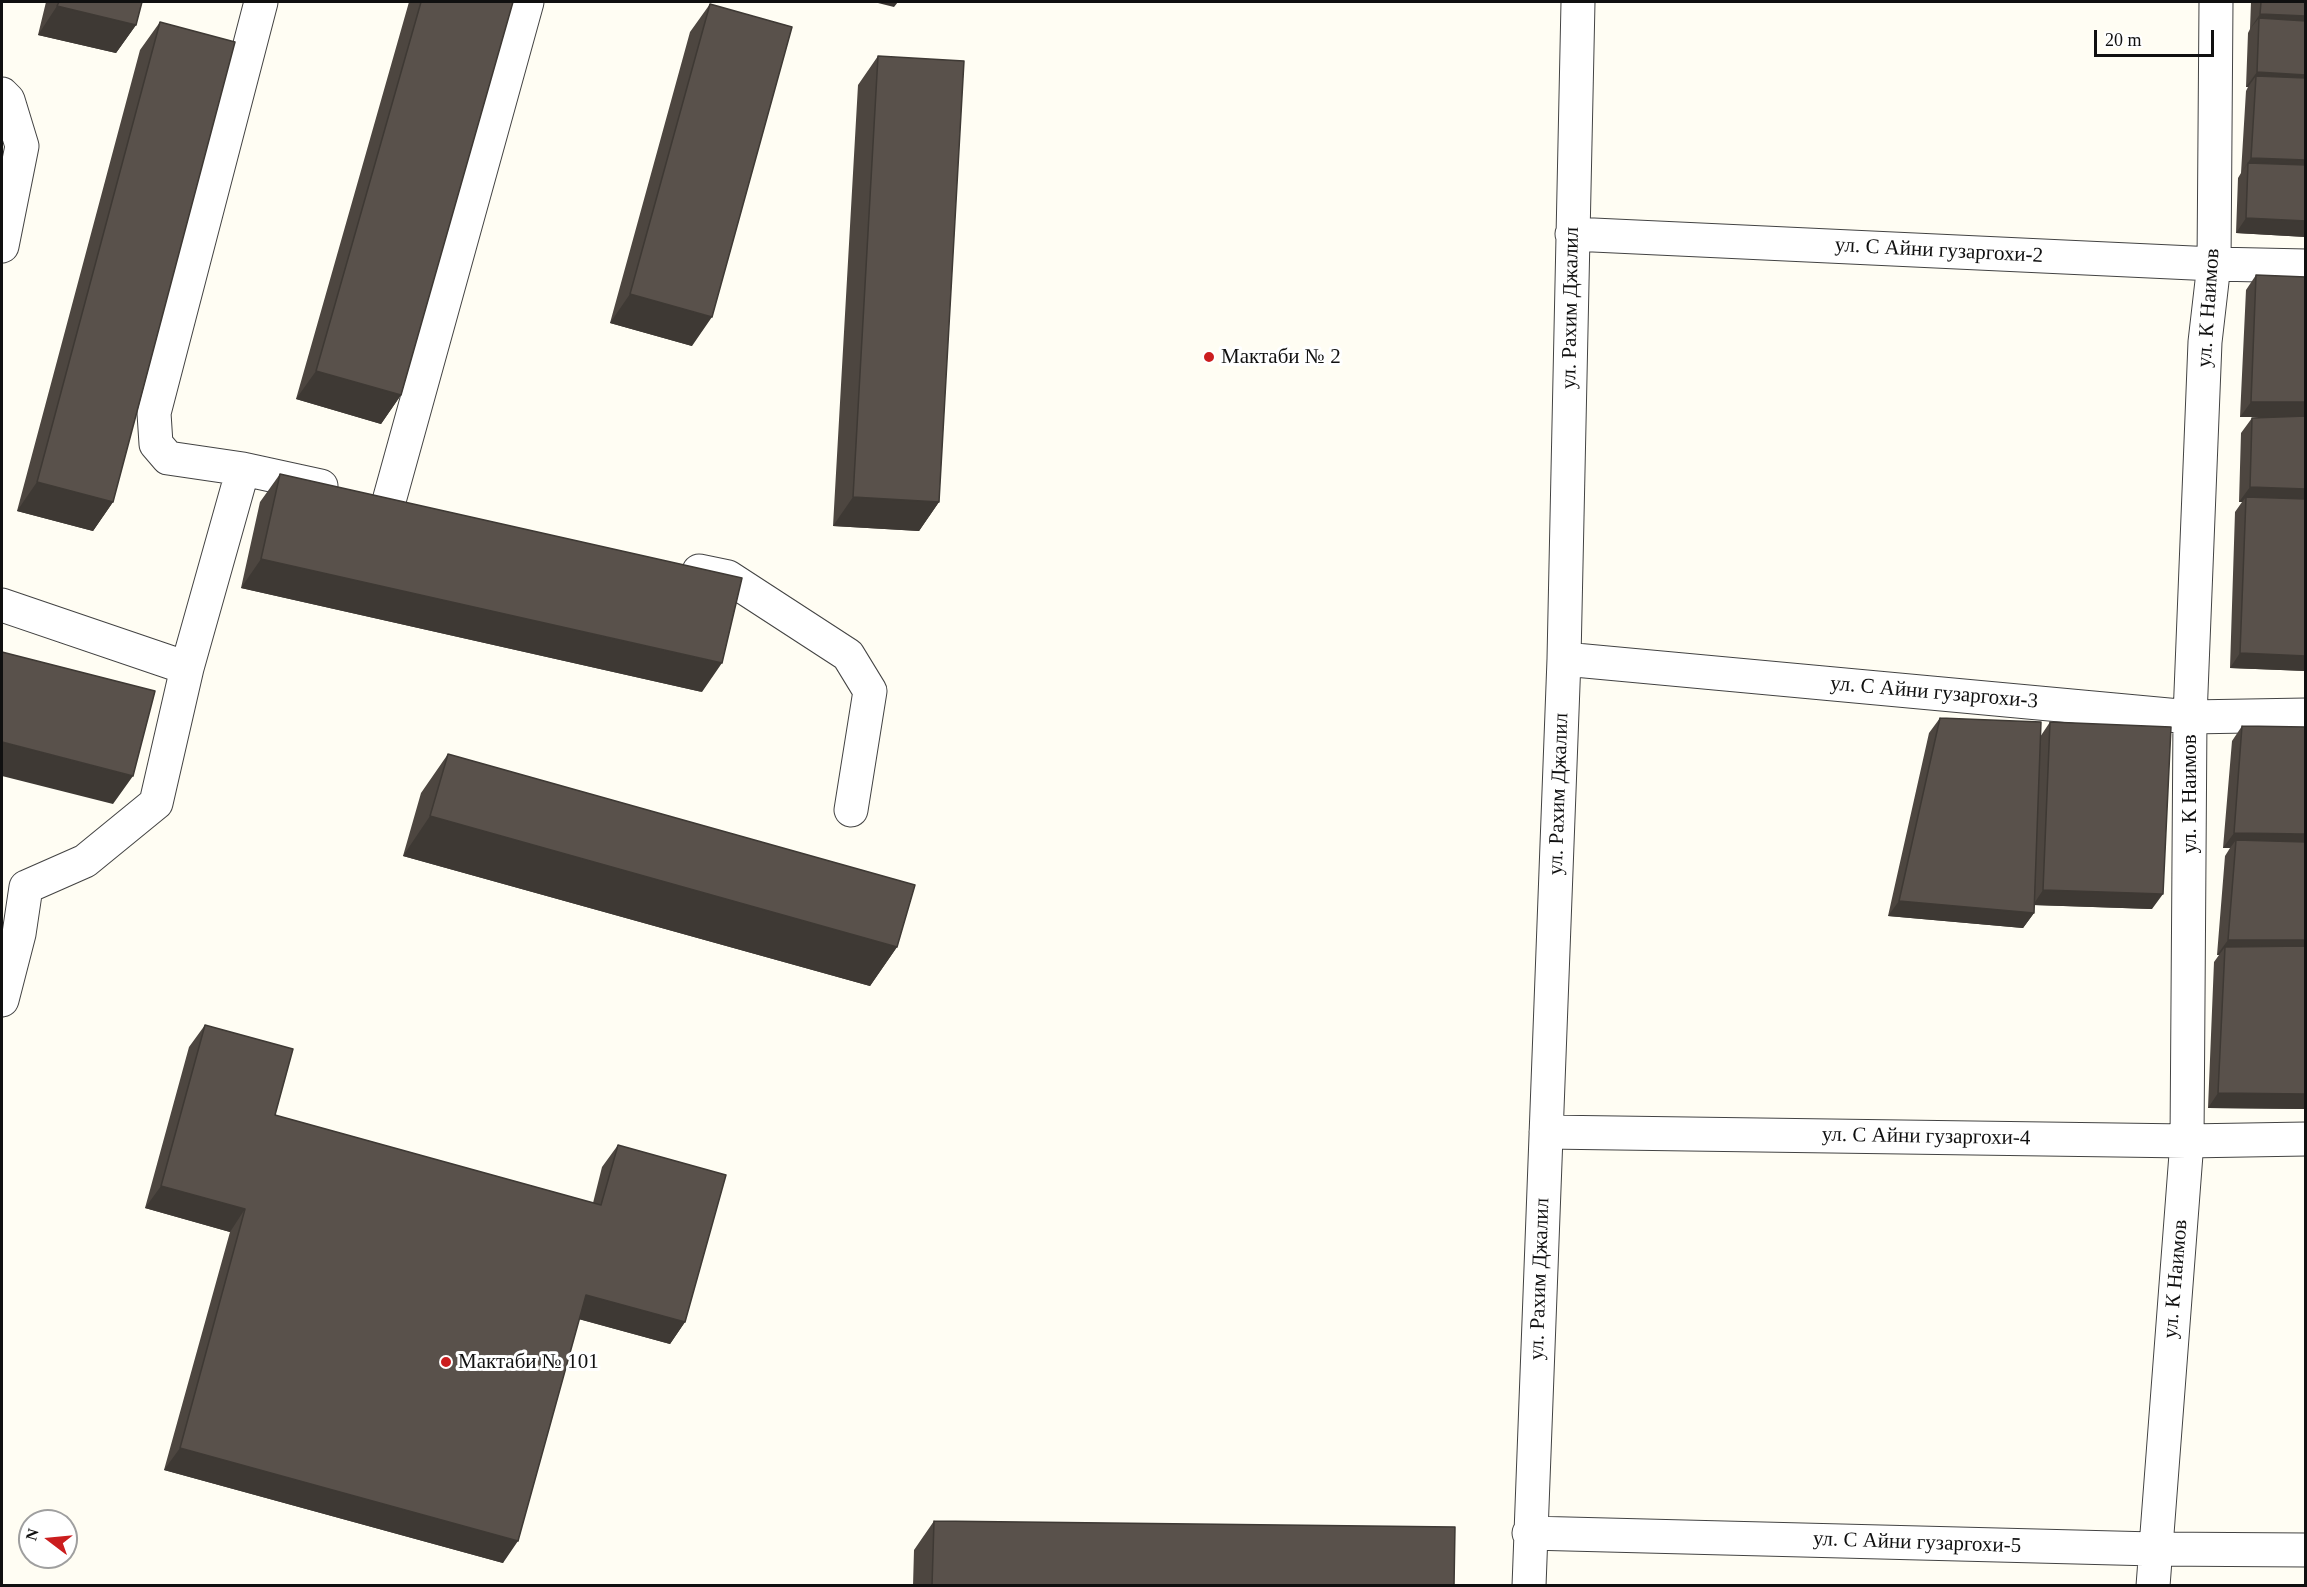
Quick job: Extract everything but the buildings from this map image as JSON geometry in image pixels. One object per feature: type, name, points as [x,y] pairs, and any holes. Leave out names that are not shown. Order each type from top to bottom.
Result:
[{"type":"street","points":[[261,2],[154,413],[156,444],[168,458],[243,469],[401,504],[528,2]]},
{"type":"street","name":"ул. Рахим Джалил","points":[[1528,1586],[1564,659],[1578,2]]},
{"type":"street","name":"ул. К Наимов","points":[[2153,1586],[2154,1549],[2187,1140],[2190,717],[2205,342],[2214,264],[2216,2]]},
{"type":"street","points":[[2,94],[8,100],[22,146],[2,246]]},
{"type":"street","name":"ул. С Айни гузаргохи-2","points":[[1572,234],[2214,264],[2306,266]]},
{"type":"street","points":[[2,1000],[19,934],[14,883],[84,861],[156,803],[187,668],[243,469]]},
{"type":"street","points":[[670,564],[728,577],[848,655],[870,691],[851,810]]},
{"type":"street","points":[[2,605],[187,668]]},
{"type":"street","name":"ул. С Айни гузаргохи-3","points":[[1564,659],[2190,717],[2306,715]]},
{"type":"street","name":"ул. С Айни гузаргохи-4","points":[[1546,1132],[2187,1140],[2306,1139]]},
{"type":"street","name":"ул. С Айни гузаргохи-5","points":[[1529,1533],[2154,1549],[2306,1550]]},
{"type":"place","name":"Мактаби № 2","points":[[1209,357]]},
{"type":"place","name":"Мактаби № 101","points":[[446,1362]]}]
